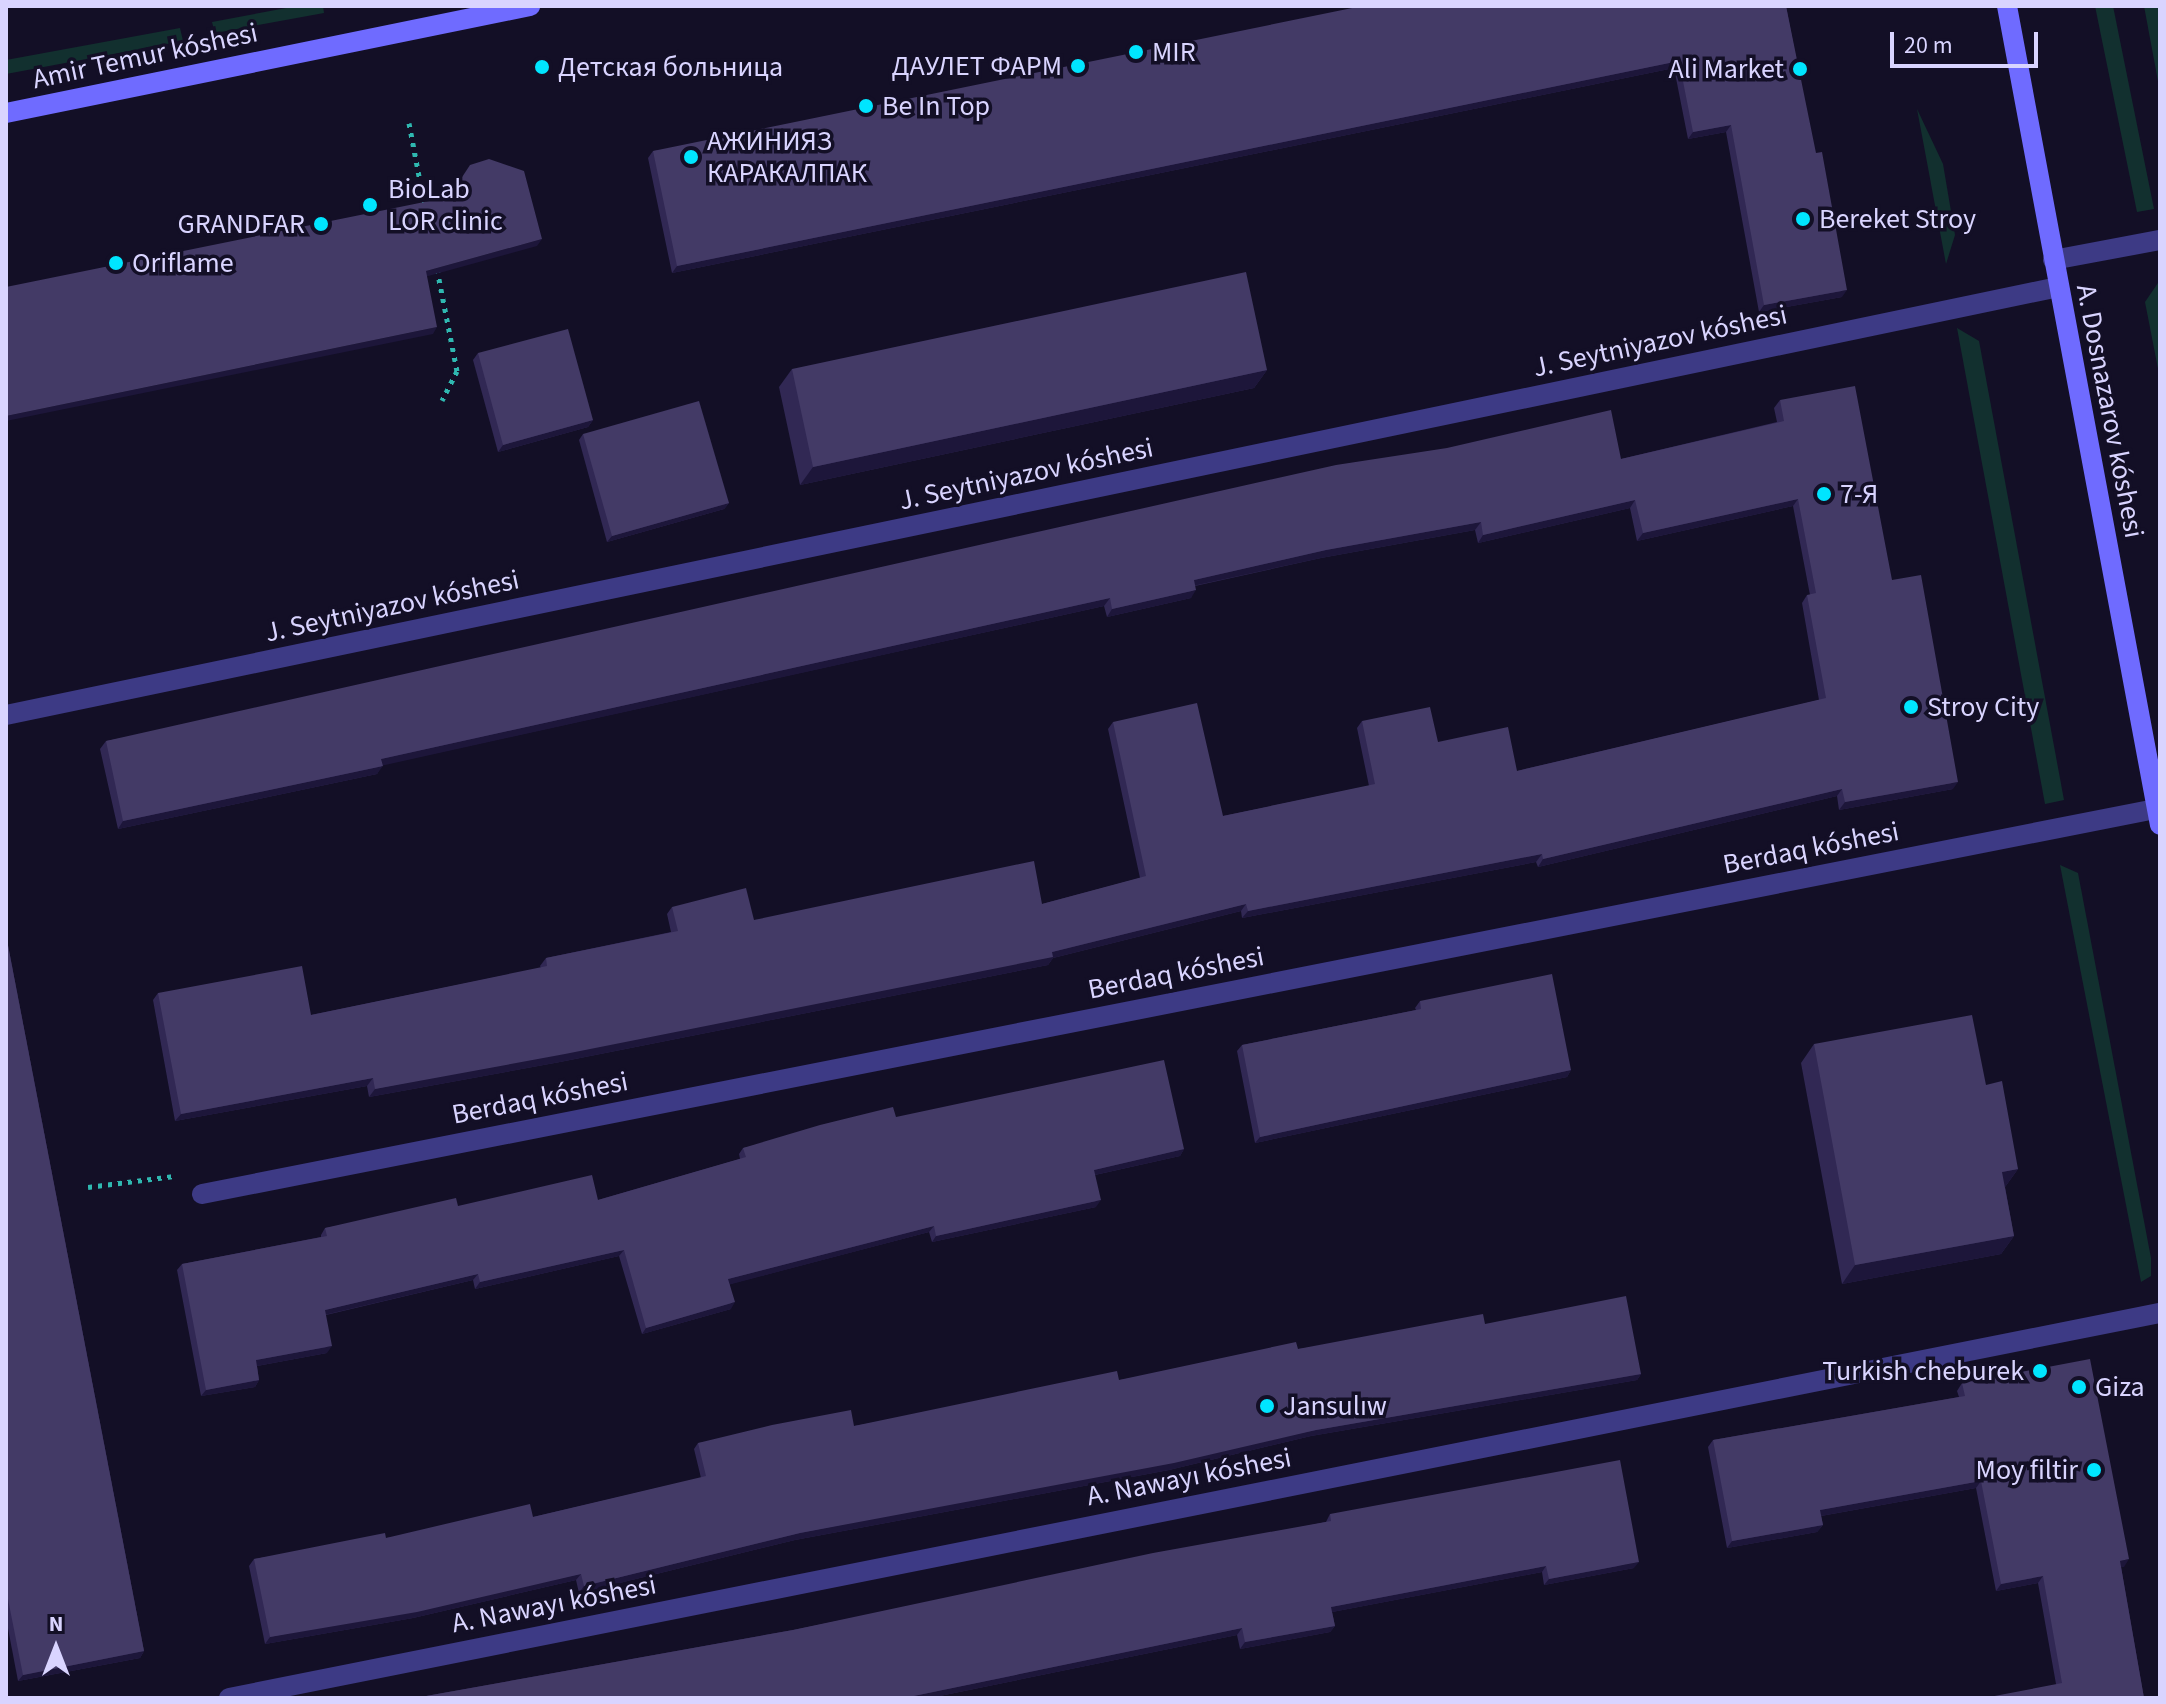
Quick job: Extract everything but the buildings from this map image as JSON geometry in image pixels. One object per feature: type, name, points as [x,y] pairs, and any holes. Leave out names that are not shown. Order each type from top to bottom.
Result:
[{"type":"main road","name":"Amir Temur kóshesi","points":[[6,113],[530,6]]},
{"type":"main road","name":"A. Dosnazarov kóshesi","points":[[2007,6],[2159,814]]},
{"type":"street","points":[[2053,260],[2160,240]]},
{"type":"street","name":"J. Seytniyazov kóshesi","points":[[6,715],[2058,287]]},
{"type":"street","name":"Berdaq kóshesi","points":[[202,1194],[2159,814]]},
{"type":"street","name":"A. Nawayı kóshesi","points":[[229,1698],[2160,1313]]},
{"type":"path","points":[[409,123],[427,216]]},
{"type":"path","points":[[436,262],[457,371],[442,400]]},
{"type":"path","points":[[88,1187],[173,1175],[202,1194]]},
{"type":"green space","points":[[297,6],[323,6],[324,13],[215,33],[212,22]]},
{"type":"green space","points":[[2095,6],[2113,6],[2154,209],[2137,212]]},
{"type":"green space","points":[[2144,6],[2160,6],[2160,92]]},
{"type":"green space","points":[[180,28],[183,41],[6,74],[6,60]]},
{"type":"green space","points":[[1917,109],[1943,164],[1955,235],[1946,264]]},
{"type":"green space","points":[[2160,280],[2160,379],[2145,302]]},
{"type":"green space","points":[[1957,328],[1979,341],[2064,800],[2045,804]]},
{"type":"green space","points":[[2060,865],[2078,873],[2151,1258],[2151,1276],[2141,1282]]},
{"type":"place","name":"MIR","points":[[1136,52]]},
{"type":"place","name":"ДАУЛЕТ ФАРМ","points":[[1078,66]]},
{"type":"place","name":"Детская больница","points":[[542,67]]},
{"type":"place","name":"Ali Market","points":[[1800,69]]},
{"type":"place","name":"Be In Top","points":[[866,106]]},
{"type":"place","name":"АЖИНИЯЗ КАРАКАЛПАК","points":[[691,157]]},
{"type":"place","name":"BioLab LOR clinic","points":[[370,205]]},
{"type":"place","name":"Bereket Stroy","points":[[1803,219]]},
{"type":"place","name":"GRANDFAR","points":[[321,224]]},
{"type":"place","name":"Oriflame","points":[[116,263]]},
{"type":"place","name":"7-Я","points":[[1824,494]]},
{"type":"place","name":"Stroy City","points":[[1911,707]]},
{"type":"place","name":"Turkish cheburek","points":[[2040,1371]]},
{"type":"place","name":"Giza","points":[[2079,1387]]},
{"type":"place","name":"Jansulıw","points":[[1267,1406]]},
{"type":"place","name":"Moy filtir","points":[[2094,1470]]}]
